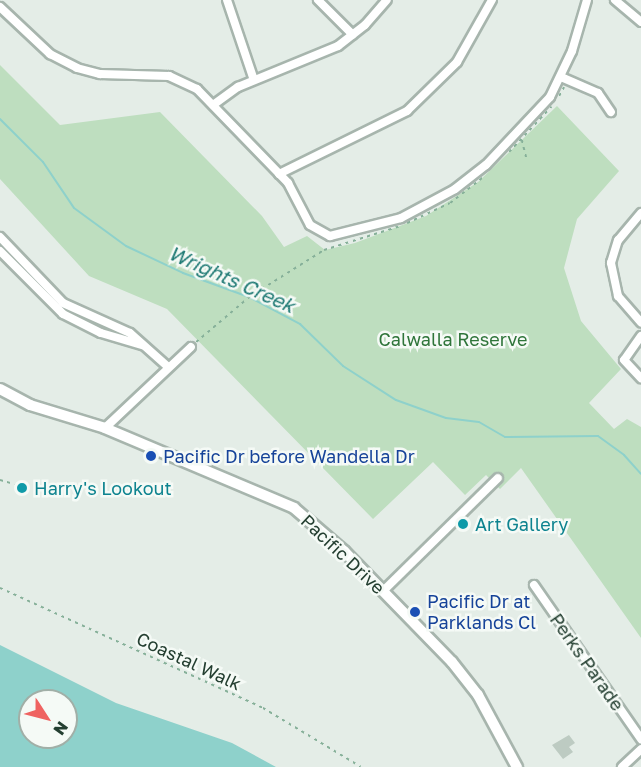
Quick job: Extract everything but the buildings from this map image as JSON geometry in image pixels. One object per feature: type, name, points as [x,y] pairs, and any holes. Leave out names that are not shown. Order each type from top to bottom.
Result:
[{"type":"street","points":[[226,0],[254,80]]},
{"type":"street","points":[[318,0],[353,35]]},
{"type":"street","points":[[213,105],[231,90],[329,52],[353,35],[387,0]]},
{"type":"street","points":[[279,174],[407,111],[457,62],[492,0]]},
{"type":"street","points":[[0,8],[62,62],[100,75],[179,78],[213,105],[279,174],[310,225],[322,234],[351,233],[401,218],[455,189],[478,172],[540,110],[561,77],[587,0]]},
{"type":"street","points":[[615,0],[641,22]]},
{"type":"street","points":[[561,77],[598,93],[611,112]]},
{"type":"street","points":[[641,213],[618,240],[611,263],[618,296],[641,322]]},
{"type":"street","points":[[0,237],[63,303],[130,333],[167,366]]},
{"type":"street","points":[[0,251],[63,314],[101,333],[144,346]]},
{"type":"street","points":[[641,336],[626,354],[625,362],[641,378]]},
{"type":"street","points":[[105,428],[167,366],[191,347]]},
{"type":"street","name":"Pacific Drive","points":[[0,389],[30,405],[105,428],[294,508],[383,591],[452,662],[478,695],[517,767]]},
{"type":"street","points":[[383,591],[498,478]]},
{"type":"street","name":"Perks Parade","points":[[534,585],[641,739]]},
{"type":"street","points":[[626,766],[641,749]]},
{"type":"path","points":[[522,139],[527,160]]},
{"type":"path","points":[[0,480],[14,484]]},
{"type":"path","name":"Coastal Walk","points":[[0,588],[263,708],[361,767]]},
{"type":"green space","name":"Calwalla Reserve","points":[[0,65],[60,125],[160,112],[262,216],[284,247],[307,236],[325,250],[355,243],[426,216],[478,182],[557,106],[619,171],[577,219],[564,268],[581,321],[621,369],[589,403],[614,429],[627,419],[641,427],[641,638],[521,468],[500,489],[486,475],[465,495],[433,462],[373,519],[167,309],[89,276],[0,179]]},
{"type":"water","points":[[0,645],[116,703],[232,743],[276,767],[0,767]]},
{"type":"waterway","name":"Wrights Creek","points":[[0,119],[43,162],[74,208],[126,246],[183,273],[249,297],[300,324],[343,366],[396,400],[446,418],[479,422],[505,437],[598,436],[624,455],[641,474]]},
{"type":"place","name":"Pacific Dr before Wandella Dr","points":[[151,456]]},
{"type":"place","name":"Harry's Lookout","points":[[22,488]]},
{"type":"place","name":"Art Gallery","points":[[463,524]]},
{"type":"place","name":"Pacific Dr at Parklands Cl","points":[[415,612]]}]
